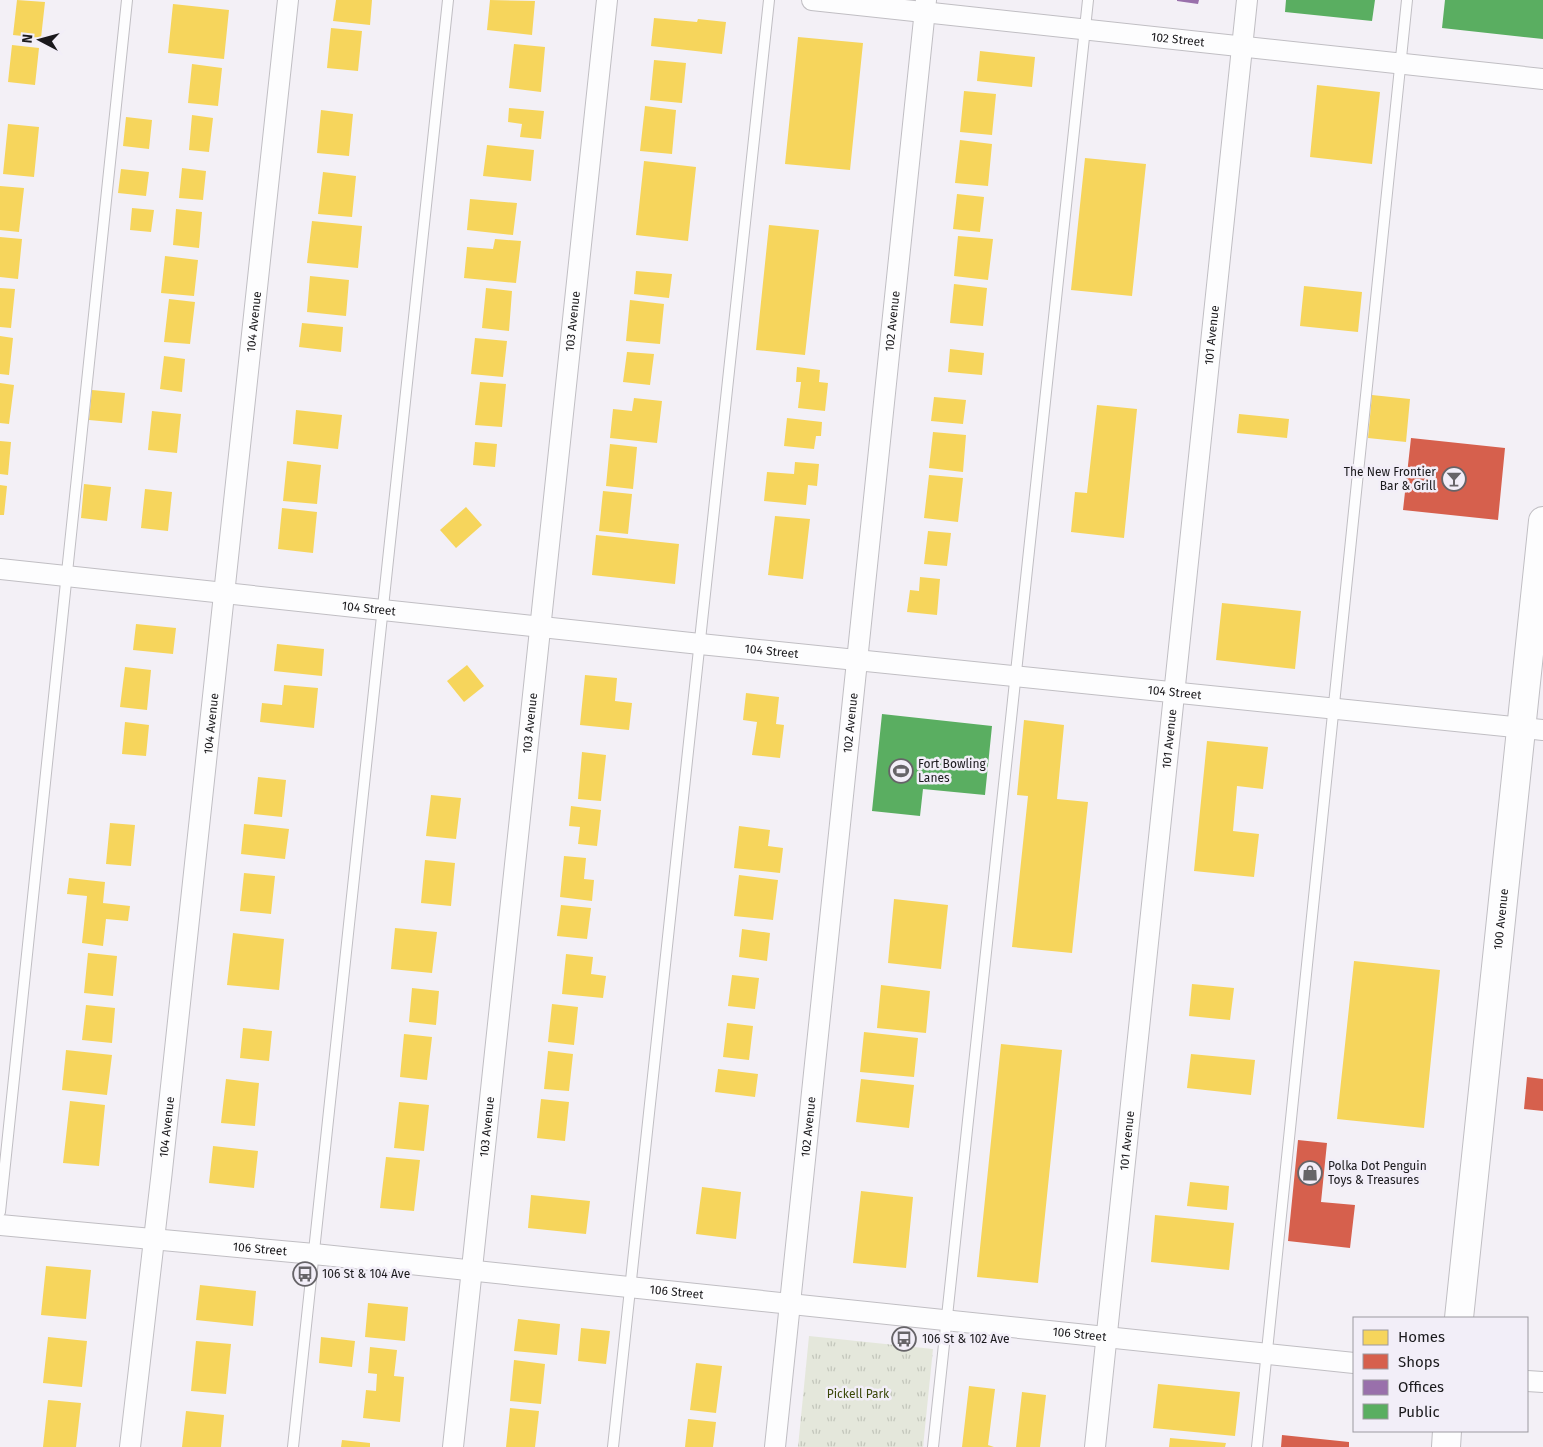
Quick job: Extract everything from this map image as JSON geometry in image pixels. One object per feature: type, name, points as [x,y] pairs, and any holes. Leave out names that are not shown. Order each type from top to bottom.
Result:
[{"type":"main road","name":"100 Avenue","points":[[1459,1317],[1532,728],[1543,521]]},
{"type":"main road","points":[[1446,1447],[1447,1432]]},
{"type":"street","name":"104 Avenue","points":[[130,1447],[155,1239],[288,0]]},
{"type":"street","name":"103 Avenue","points":[[453,1447],[606,0]]},
{"type":"street","name":"102 Street","points":[[812,0],[925,6],[1085,30],[1543,79]]},
{"type":"street","name":"101 Avenue","points":[[1095,1447],[1247,0]]},
{"type":"street","name":"102 Avenue","points":[[775,1447],[925,6]]},
{"type":"street","name":"104 Street","points":[[0,569],[700,644],[1532,728]]},
{"type":"street","name":"106 Street","points":[[0,1225],[630,1286],[1353,1363]]},
{"type":"street","points":[[1528,1381],[1543,1382]]},
{"type":"lane","points":[[0,1212],[68,575],[126,0]]},
{"type":"lane","points":[[293,1447],[448,0]]},
{"type":"lane","points":[[613,1447],[769,0]]},
{"type":"lane","points":[[933,1447],[1088,0]]},
{"type":"lane","points":[[1257,1447],[1407,0]]},
{"type":"green space","name":"Pickell Park","points":[[809,1336],[933,1349],[923,1447],[798,1447]]},
{"type":"building: Homes","points":[[17,0],[45,2],[41,38],[13,35]]},
{"type":"building: Homes","points":[[336,0],[372,0],[370,25],[333,21]]},
{"type":"building: Homes","points":[[490,0],[535,1],[532,35],[487,30]]},
{"type":"building: Homes","points":[[173,4],[229,10],[224,59],[168,53]]},
{"type":"building: Homes","points":[[654,18],[697,22],[698,19],[726,22],[722,54],[651,46]]},
{"type":"building: Homes","points":[[331,28],[362,31],[358,71],[327,68]]},
{"type":"building: Homes","points":[[798,37],[863,43],[850,170],[785,164]]},
{"type":"building: Homes","points":[[514,44],[545,47],[541,92],[509,88]]},
{"type":"building: Homes","points":[[12,45],[39,48],[35,85],[8,82]]},
{"type":"building: Homes","points":[[980,51],[1035,57],[1032,87],[977,81]]},
{"type":"building: Homes","points":[[654,60],[686,63],[682,103],[650,100]]},
{"type":"building: Homes","points":[[192,64],[222,68],[218,106],[188,103]]},
{"type":"building: Homes","points":[[1317,85],[1380,92],[1372,164],[1310,157]]},
{"type":"building: Homes","points":[[964,91],[996,94],[992,135],[960,132]]},
{"type":"building: Homes","points":[[645,106],[676,110],[672,154],[640,151]]},
{"type":"building: Homes","points":[[509,108],[544,111],[541,139],[520,137],[522,124],[508,122]]},
{"type":"building: Homes","points":[[321,110],[353,114],[349,156],[317,153]]},
{"type":"building: Homes","points":[[192,115],[213,118],[209,152],[189,150]]},
{"type":"building: Homes","points":[[126,117],[152,120],[149,149],[123,146]]},
{"type":"building: Homes","points":[[8,124],[39,127],[34,177],[3,174]]},
{"type":"building: Homes","points":[[960,140],[992,144],[988,186],[955,183]]},
{"type":"building: Homes","points":[[487,145],[534,150],[531,181],[483,176]]},
{"type":"building: Homes","points":[[1085,158],[1146,164],[1132,296],[1071,290]]},
{"type":"building: Homes","points":[[644,161],[696,167],[688,241],[636,235]]},
{"type":"building: Homes","points":[[182,168],[206,171],[203,200],[179,198]]},
{"type":"building: Homes","points":[[121,169],[149,172],[146,196],[118,193]]},
{"type":"building: Homes","points":[[323,172],[356,176],[352,217],[318,214]]},
{"type":"building: Homes","points":[[0,186],[24,188],[19,232],[0,230]]},
{"type":"building: Homes","points":[[957,194],[984,197],[980,232],[953,229]]},
{"type":"building: Homes","points":[[470,199],[517,203],[513,235],[467,230]]},
{"type":"building: Homes","points":[[132,208],[154,210],[151,232],[130,230]]},
{"type":"building: Homes","points":[[176,209],[202,212],[199,248],[173,245]]},
{"type":"building: Homes","points":[[312,221],[362,226],[358,268],[307,263]]},
{"type":"building: Homes","points":[[769,225],[819,230],[805,355],[756,350]]},
{"type":"building: Homes","points":[[958,236],[993,239],[988,280],[954,276]]},
{"type":"building: Homes","points":[[0,237],[22,239],[18,279],[0,277]]},
{"type":"building: Homes","points":[[495,239],[521,241],[516,283],[464,278],[467,247],[493,249]]},
{"type":"building: Homes","points":[[165,256],[198,260],[194,296],[161,293]]},
{"type":"building: Homes","points":[[636,271],[672,274],[669,298],[634,294]]},
{"type":"building: Homes","points":[[310,276],[349,280],[346,316],[307,312]]},
{"type":"building: Homes","points":[[954,284],[987,288],[983,326],[950,323]]},
{"type":"building: Homes","points":[[1304,286],[1362,292],[1358,332],[1300,326]]},
{"type":"building: Homes","points":[[0,288],[15,289],[11,328],[0,327]]},
{"type":"building: Homes","points":[[486,288],[512,291],[509,331],[482,328]]},
{"type":"building: Homes","points":[[169,299],[195,302],[190,344],[164,342]]},
{"type":"building: Homes","points":[[630,300],[664,304],[660,344],[626,341]]},
{"type":"building: Homes","points":[[302,323],[343,327],[341,352],[299,347]]},
{"type":"building: Homes","points":[[0,336],[13,338],[9,375],[0,374]]},
{"type":"building: Homes","points":[[475,338],[507,341],[503,377],[471,374]]},
{"type":"building: Homes","points":[[950,349],[984,353],[982,375],[948,372]]},
{"type":"building: Homes","points":[[627,352],[654,354],[650,385],[623,382]]},
{"type":"building: Homes","points":[[164,356],[185,359],[182,392],[160,389]]},
{"type":"building: Homes","points":[[797,367],[820,370],[819,382],[828,383],[825,411],[798,408],[801,382],[796,382]]},
{"type":"building: Homes","points":[[480,382],[506,384],[502,427],[475,425]]},
{"type":"building: Homes","points":[[0,383],[14,385],[9,424],[0,423]]},
{"type":"building: Homes","points":[[92,390],[125,393],[122,423],[89,420]]},
{"type":"building: Homes","points":[[1372,395],[1410,399],[1406,442],[1368,438]]},
{"type":"building: Homes","points":[[934,397],[966,400],[963,424],[931,421]]},
{"type":"building: Homes","points":[[634,398],[662,401],[657,443],[610,438],[613,409],[632,411]]},
{"type":"building: Homes","points":[[1097,405],[1137,409],[1124,538],[1071,532],[1075,492],[1087,493]]},
{"type":"building: Homes","points":[[296,410],[342,415],[338,449],[293,444]]},
{"type":"building: Homes","points":[[152,411],[181,414],[177,453],[148,450]]},
{"type":"building: Homes","points":[[1239,414],[1289,419],[1287,438],[1237,433]]},
{"type":"building: Homes","points":[[787,418],[822,422],[821,436],[816,436],[814,449],[784,446]]},
{"type":"building: Homes","points":[[933,432],[966,435],[963,472],[929,468]]},
{"type":"building: Homes","points":[[0,441],[11,442],[8,475],[0,474]]},
{"type":"building: Homes","points":[[475,442],[497,444],[495,467],[473,465]]},
{"type":"building: Homes","points":[[610,444],[637,447],[633,489],[606,486]]},
{"type":"building: Homes","points":[[287,461],[321,465],[317,504],[283,501]]},
{"type":"building: Homes","points":[[795,462],[819,464],[817,486],[808,485],[806,505],[764,501],[767,472],[794,474]]},
{"type":"building: Homes","points":[[929,475],[963,478],[958,522],[924,518]]},
{"type":"building: Homes","points":[[84,484],[111,487],[107,521],[81,518]]},
{"type":"building: Homes","points":[[0,485],[7,486],[4,515],[0,515]]},
{"type":"building: Homes","points":[[145,489],[172,492],[168,531],[141,528]]},
{"type":"building: Homes","points":[[603,491],[632,494],[628,534],[599,531]]},
{"type":"building: Homes","points":[[466,507],[482,525],[456,548],[440,530]]},
{"type":"building: Homes","points":[[282,508],[317,512],[313,553],[278,549]]},
{"type":"building: Homes","points":[[775,516],[810,519],[803,579],[768,575]]},
{"type":"building: Homes","points":[[928,531],[951,533],[947,566],[924,564]]},
{"type":"building: Homes","points":[[596,535],[679,544],[675,584],[592,575]]},
{"type":"building: Homes","points":[[920,577],[940,579],[937,615],[907,612],[910,590],[919,591]]},
{"type":"building: Homes","points":[[1222,603],[1301,611],[1295,669],[1216,660]]},
{"type":"building: Homes","points":[[136,624],[176,628],[173,654],[133,650]]},
{"type":"building: Homes","points":[[277,644],[324,649],[322,676],[274,671]]},
{"type":"building: Homes","points":[[467,665],[484,686],[464,702],[447,681]]},
{"type":"building: Homes","points":[[125,667],[151,670],[147,710],[120,707]]},
{"type":"building: Homes","points":[[585,675],[617,678],[615,701],[632,703],[629,730],[580,725]]},
{"type":"building: Homes","points":[[284,685],[318,688],[314,728],[260,722],[262,703],[282,705]]},
{"type":"building: Homes","points":[[746,693],[779,697],[776,724],[784,725],[780,758],[752,755],[757,722],[743,720]]},
{"type":"building: Homes","points":[[1024,720],[1064,725],[1057,799],[1088,802],[1072,953],[1012,947],[1028,796],[1017,795]]},
{"type":"building: Homes","points":[[125,722],[149,725],[146,756],[122,754]]},
{"type":"building: Homes","points":[[1207,741],[1268,747],[1263,789],[1237,786],[1233,831],[1259,834],[1254,877],[1194,871]]},
{"type":"building: Homes","points":[[582,752],[606,755],[601,801],[578,799]]},
{"type":"building: Homes","points":[[258,777],[286,780],[282,817],[254,814]]},
{"type":"building: Homes","points":[[431,795],[461,798],[456,839],[426,836]]},
{"type":"building: Homes","points":[[571,806],[601,810],[597,846],[578,844],[580,827],[569,826]]},
{"type":"building: Homes","points":[[110,823],[135,825],[131,866],[106,864]]},
{"type":"building: Homes","points":[[244,824],[289,829],[285,859],[241,854]]},
{"type":"building: Homes","points":[[739,826],[770,830],[768,846],[783,848],[780,873],[734,868]]},
{"type":"building: Homes","points":[[564,856],[586,858],[584,879],[594,880],[592,901],[560,897]]},
{"type":"building: Homes","points":[[425,860],[455,863],[451,906],[421,903]]},
{"type":"building: Homes","points":[[244,873],[275,876],[271,914],[240,911]]},
{"type":"building: Homes","points":[[739,875],[778,880],[773,920],[734,916]]},
{"type":"building: Homes","points":[[69,878],[105,882],[103,903],[130,906],[128,921],[106,919],[103,946],[82,943],[87,896],[67,894]]},
{"type":"building: Homes","points":[[894,899],[948,905],[941,969],[888,963]]},
{"type":"building: Homes","points":[[561,905],[591,908],[587,939],[557,936]]},
{"type":"building: Homes","points":[[395,928],[437,932],[432,973],[391,969]]},
{"type":"building: Homes","points":[[742,929],[770,933],[767,961],[739,957]]},
{"type":"building: Homes","points":[[233,933],[284,939],[279,990],[227,985]]},
{"type":"building: Homes","points":[[88,953],[117,956],[113,996],[84,993]]},
{"type":"building: Homes","points":[[566,954],[593,957],[591,974],[606,976],[603,998],[562,994]]},
{"type":"building: Homes","points":[[1354,961],[1440,970],[1424,1128],[1337,1119]]},
{"type":"building: Homes","points":[[732,975],[759,978],[755,1009],[728,1006]]},
{"type":"building: Homes","points":[[1192,984],[1234,988],[1230,1020],[1189,1016]]},
{"type":"building: Homes","points":[[881,985],[930,991],[926,1033],[877,1028]]},
{"type":"building: Homes","points":[[412,988],[439,991],[436,1025],[409,1022]]},
{"type":"building: Homes","points":[[552,1004],[578,1007],[574,1045],[548,1042]]},
{"type":"building: Homes","points":[[86,1005],[115,1008],[112,1043],[82,1040]]},
{"type":"building: Homes","points":[[727,1023],[753,1026],[749,1060],[723,1057]]},
{"type":"building: Homes","points":[[243,1028],[272,1031],[269,1061],[240,1058]]},
{"type":"building: Homes","points":[[864,1032],[918,1038],[914,1077],[860,1072]]},
{"type":"building: Homes","points":[[404,1034],[432,1037],[427,1080],[400,1077]]},
{"type":"building: Homes","points":[[1001,1044],[1062,1050],[1038,1283],[977,1277]]},
{"type":"building: Homes","points":[[66,1050],[112,1055],[107,1095],[62,1090]]},
{"type":"building: Homes","points":[[548,1051],[573,1054],[569,1091],[544,1089]]},
{"type":"building: Homes","points":[[1191,1054],[1255,1060],[1251,1095],[1187,1088]]},
{"type":"building: Homes","points":[[718,1069],[758,1074],[755,1097],[715,1092]]},
{"type":"building: Homes","points":[[226,1079],[259,1083],[255,1126],[221,1123]]},
{"type":"building: Homes","points":[[861,1079],[914,1085],[909,1128],[856,1122]]},
{"type":"building: Homes","points":[[541,1099],[569,1102],[565,1141],[537,1138]]},
{"type":"building: Homes","points":[[70,1101],[105,1105],[99,1166],[63,1163]]},
{"type":"building: Homes","points":[[399,1102],[429,1105],[424,1151],[394,1148]]},
{"type":"building: Homes","points":[[213,1146],[258,1151],[254,1188],[209,1183]]},
{"type":"building: Homes","points":[[386,1157],[420,1160],[414,1211],[380,1208]]},
{"type":"building: Homes","points":[[1190,1182],[1229,1186],[1227,1210],[1187,1206]]},
{"type":"building: Homes","points":[[702,1187],[741,1192],[736,1239],[696,1234]]},
{"type":"building: Homes","points":[[861,1191],[913,1197],[906,1268],[853,1263]]},
{"type":"building: Homes","points":[[531,1195],[590,1201],[586,1234],[528,1228]]},
{"type":"building: Homes","points":[[1155,1215],[1234,1223],[1229,1270],[1151,1262]]},
{"type":"building: Homes","points":[[46,1266],[91,1270],[86,1319],[41,1315]]},
{"type":"building: Homes","points":[[200,1285],[256,1291],[253,1326],[196,1320]]},
{"type":"building: Homes","points":[[368,1303],[408,1307],[405,1341],[365,1337]]},
{"type":"building: Homes","points":[[518,1319],[560,1324],[557,1355],[514,1351]]},
{"type":"building: Homes","points":[[581,1328],[610,1331],[606,1364],[578,1361]]},
{"type":"building: Homes","points":[[48,1337],[87,1341],[82,1387],[43,1383]]},
{"type":"building: Homes","points":[[321,1337],[355,1341],[352,1367],[319,1363]]},
{"type":"building: Homes","points":[[196,1341],[231,1344],[226,1394],[191,1391]]},
{"type":"building: Homes","points":[[370,1347],[397,1350],[394,1376],[404,1377],[400,1422],[363,1418],[366,1390],[376,1391],[377,1374],[368,1373]]},
{"type":"building: Homes","points":[[514,1360],[545,1364],[541,1404],[510,1401]]},
{"type":"building: Homes","points":[[696,1363],[722,1366],[716,1413],[690,1410]]},
{"type":"building: Homes","points":[[1158,1384],[1240,1392],[1235,1436],[1153,1428]]},
{"type":"building: Homes","points":[[969,1386],[995,1389],[988,1445],[994,1447],[962,1447]]},
{"type":"building: Homes","points":[[1022,1392],[1046,1395],[1040,1447],[1016,1447]]},
{"type":"building: Homes","points":[[48,1400],[81,1403],[76,1447],[43,1447]]},
{"type":"building: Homes","points":[[510,1408],[539,1411],[535,1447],[506,1447]]},
{"type":"building: Homes","points":[[186,1411],[224,1415],[221,1447],[182,1447]]},
{"type":"building: Homes","points":[[688,1419],[716,1422],[713,1447],[685,1447]]},
{"type":"building: Homes","points":[[1170,1438],[1226,1443],[1225,1447],[1169,1447]]},
{"type":"building: Homes","points":[[342,1440],[370,1443],[370,1447],[341,1447]]},
{"type":"building: Shops","name":"The New Frontier Bar & Grill","points":[[1411,438],[1505,448],[1498,520],[1403,510]]},
{"type":"building: Shops","points":[[1527,1077],[1543,1079],[1543,1111],[1524,1109]]},
{"type":"building: Shops","name":"Polka Dot Penguin Toys & Treasures","points":[[1298,1140],[1327,1143],[1321,1202],[1355,1205],[1350,1248],[1288,1241]]},
{"type":"building: Shops","points":[[1282,1435],[1349,1442],[1349,1447],[1281,1447]]},
{"type":"building: Offices","points":[[1177,0],[1199,0],[1198,4]]},
{"type":"building: Public","points":[[1286,0],[1375,0],[1372,21],[1285,12]]},
{"type":"building: Public","points":[[1445,0],[1543,0],[1543,39],[1442,28]]},
{"type":"building: Public","points":[[882,714],[992,726],[985,795],[923,789],[920,816],[872,811]]},
{"type":"place","name":"The New Frontier Bar & Grill","points":[[1454,479]]},
{"type":"place","name":"Fort Bowling Lanes","points":[[901,771]]},
{"type":"place","name":"Polka Dot Penguin Toys & Treasures","points":[[1310,1173]]},
{"type":"place","name":"106 St & 104 Ave","points":[[305,1274]]},
{"type":"place","name":"106 St & 102 Ave","points":[[904,1339]]}]
